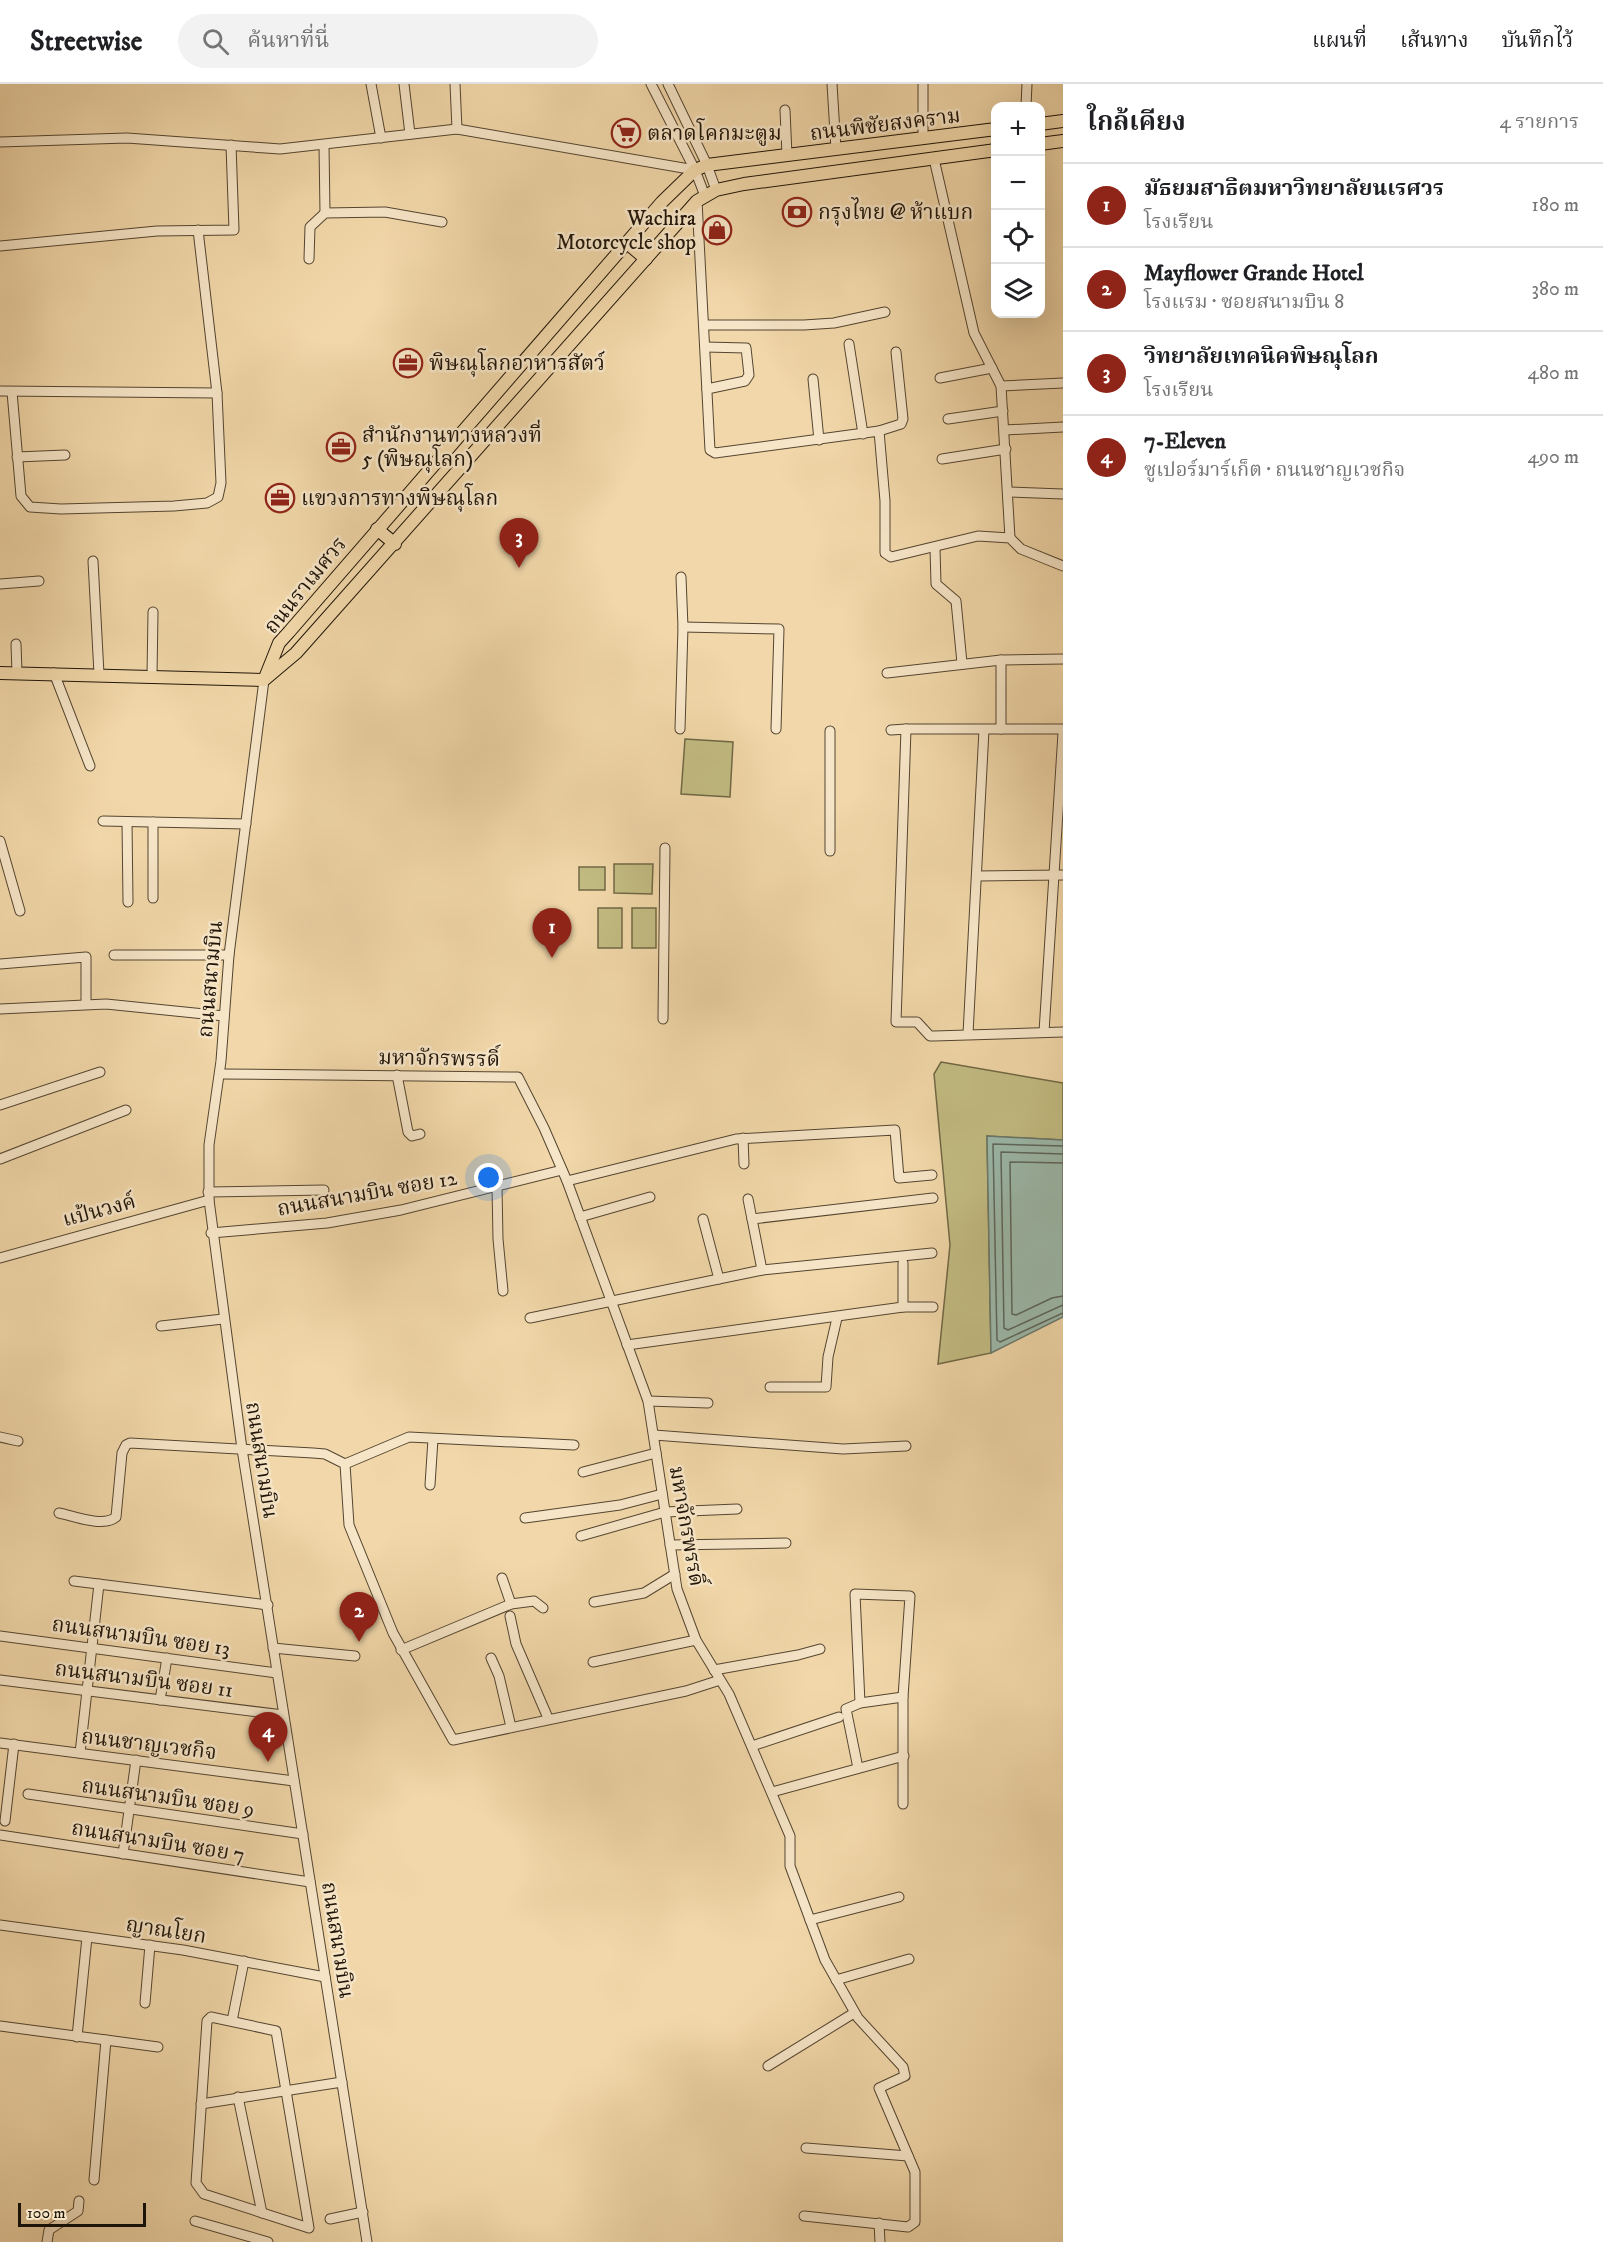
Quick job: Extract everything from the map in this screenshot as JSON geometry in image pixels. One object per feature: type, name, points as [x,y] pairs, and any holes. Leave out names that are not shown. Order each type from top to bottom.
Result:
[{"type":"main road","points":[[1045,123],[1063,121]]},
{"type":"main road","name":"ถนนพิชัยสงคราม","points":[[701,168],[991,130]]},
{"type":"main road","points":[[1045,143],[1063,141]]},
{"type":"main road","name":"ถนนพิชัยสงคราม","points":[[706,196],[991,151]]},
{"type":"main road","name":"ถนนราเมศวร","points":[[264,680],[279,644],[376,529],[679,184],[701,168]]},
{"type":"main road","name":"ถนนราเมศวร","points":[[264,680],[296,653],[646,259],[706,196]]},
{"type":"main road","points":[[627,243],[646,259]]},
{"type":"main road","points":[[376,529],[395,544]]},
{"type":"main road","points":[[0,673],[264,680]]},
{"type":"street","points":[[371,84],[381,138]]},
{"type":"street","points":[[404,84],[410,134]]},
{"type":"street","points":[[455,84],[457,129]]},
{"type":"street","points":[[651,84],[701,168]]},
{"type":"street","points":[[668,84],[701,168],[706,196],[704,325],[710,450],[715,453],[819,440],[879,431],[902,424],[896,352]]},
{"type":"street","points":[[832,84],[836,149]]},
{"type":"street","points":[[922,138],[923,84]]},
{"type":"street","points":[[1026,102],[1027,84]]},
{"type":"street","points":[[785,110],[787,155]]},
{"type":"street","points":[[0,142],[127,138],[280,149],[457,129],[701,168]]},
{"type":"street","points":[[0,246],[157,231],[234,230],[231,145]]},
{"type":"street","points":[[324,145],[325,213]]},
{"type":"street","points":[[933,159],[974,333],[1001,386],[1010,537],[1021,549],[1063,566]]},
{"type":"street","points":[[309,259],[310,227],[325,213],[385,212],[442,222]]},
{"type":"street","points":[[12,392],[21,496],[30,507],[61,509],[207,503],[218,497],[221,483],[217,393],[198,231]]},
{"type":"street","points":[[704,325],[834,323],[885,312]]},
{"type":"street","points":[[849,344],[863,434]]},
{"type":"street","points":[[705,347],[746,348],[749,375],[745,381],[707,389]]},
{"type":"street","points":[[940,378],[992,368]]},
{"type":"street","points":[[813,380],[819,440]]},
{"type":"street","points":[[1001,386],[1063,383]]},
{"type":"street","points":[[0,391],[217,393]]},
{"type":"street","points":[[948,419],[1003,411]]},
{"type":"street","points":[[1005,430],[1063,427]]},
{"type":"street","points":[[879,431],[885,501],[885,553],[891,556],[935,548],[978,536],[1010,537]]},
{"type":"street","points":[[942,459],[1006,449]]},
{"type":"street","points":[[17,456],[65,454]]},
{"type":"street","points":[[1008,492],[1063,494]]},
{"type":"street","points":[[935,548],[936,584],[956,601],[962,663]]},
{"type":"street","points":[[93,561],[99,674]]},
{"type":"street","points":[[680,729],[683,627],[681,577]]},
{"type":"street","points":[[0,584],[39,582]]},
{"type":"street","points":[[152,676],[153,612]]},
{"type":"street","points":[[683,627],[779,629],[776,729]]},
{"type":"street","points":[[16,644],[17,673]]},
{"type":"street","points":[[887,673],[962,663],[1063,659]]},
{"type":"street","points":[[1000,660],[1000,729]]},
{"type":"street","points":[[54,673],[90,766]]},
{"type":"street","name":"ถนนสนามบิน","points":[[264,680],[229,955],[219,1074],[209,1145],[208,1196],[211,1233],[242,1449],[368,2242]]},
{"type":"street","points":[[906,729],[895,1019],[898,1023],[921,1024],[930,1036],[1063,1032]]},
{"type":"street","points":[[891,730],[1063,731],[1058,875],[1044,1032]]},
{"type":"street","points":[[968,1034],[984,730]]},
{"type":"street","points":[[830,731],[830,851]]},
{"type":"street","points":[[103,821],[246,824]]},
{"type":"street","points":[[127,822],[128,902]]},
{"type":"street","points":[[153,822],[153,898]]},
{"type":"street","points":[[0,841],[20,912]]},
{"type":"street","points":[[663,1018],[665,848]]},
{"type":"street","points":[[976,876],[1058,875]]},
{"type":"street","points":[[114,955],[229,955]]},
{"type":"street","points":[[0,964],[86,957],[86,1004]]},
{"type":"street","points":[[0,1009],[86,1004],[127,1005],[224,1016]]},
{"type":"street","points":[[0,1105],[100,1072]]},
{"type":"street","name":"มหาจักรพรรดิ์","points":[[219,1074],[518,1077],[567,1181],[610,1303],[648,1401],[677,1588],[696,1640],[729,1694],[790,1836],[790,1866],[825,1960],[854,2013],[903,2067],[905,2076],[879,2088],[917,2178],[915,2222],[908,2226],[879,2223]]},
{"type":"street","points":[[397,1075],[408,1132],[412,1136],[420,1134]]},
{"type":"street","points":[[0,1159],[126,1110]]},
{"type":"street","points":[[567,1181],[743,1138],[895,1130],[899,1178],[932,1175]]},
{"type":"street","points":[[743,1138],[744,1164]]},
{"type":"street","name":"ถนนสนามบิน ซอย 12","points":[[211,1233],[327,1223],[401,1210],[562,1170]]},
{"type":"street","points":[[497,1188],[498,1239],[503,1291]]},
{"type":"street","name":"แป้นวงค์","points":[[0,1258],[16,1251],[208,1196],[324,1190]]},
{"type":"street","points":[[580,1217],[650,1197]]},
{"type":"street","points":[[752,1218],[933,1198]]},
{"type":"street","points":[[748,1199],[762,1270]]},
{"type":"street","points":[[702,1219],[719,1279]]},
{"type":"street","points":[[530,1318],[762,1270],[932,1253]]},
{"type":"street","points":[[903,1263],[903,1307]]},
{"type":"street","points":[[627,1345],[837,1318],[903,1307],[933,1307]]},
{"type":"street","points":[[770,1387],[826,1387],[828,1357],[837,1318]]},
{"type":"street","points":[[161,1326],[224,1319]]},
{"type":"street","points":[[648,1401],[708,1403]]},
{"type":"street","points":[[654,1435],[843,1449],[906,1446]]},
{"type":"street","points":[[0,1437],[18,1441]]},
{"type":"street","points":[[345,1464],[398,1439],[574,1445]]},
{"type":"street","points":[[430,1485],[433,1439]]},
{"type":"street","points":[[59,1513],[100,1521],[109,1521],[116,1517],[122,1453],[126,1445],[140,1443],[325,1454],[345,1464]]},
{"type":"street","points":[[584,1472],[656,1453]]},
{"type":"street","points":[[345,1464],[349,1525],[401,1650],[453,1740],[548,1718],[686,1691],[720,1680]]},
{"type":"street","points":[[525,1518],[610,1506],[662,1494]]},
{"type":"street","points":[[581,1536],[665,1512],[737,1509]]},
{"type":"street","points":[[670,1545],[786,1543]]},
{"type":"street","points":[[594,1602],[644,1593],[675,1574]]},
{"type":"street","points":[[502,1578],[511,1604]]},
{"type":"street","points":[[74,1581],[268,1605]]},
{"type":"street","points":[[80,1753],[99,1584]]},
{"type":"street","points":[[861,1702],[855,1594],[910,1596],[903,1697],[903,1804]]},
{"type":"street","points":[[401,1650],[511,1604],[528,1600],[543,1608]]},
{"type":"street","points":[[510,1616],[516,1644],[548,1718]]},
{"type":"street","name":"ถนนสนามบิน ซอย 13","points":[[0,1636],[277,1673]]},
{"type":"street","points":[[593,1662],[696,1640]]},
{"type":"street","points":[[273,1648],[355,1656]]},
{"type":"street","points":[[714,1670],[820,1649]]},
{"type":"street","points":[[160,1700],[167,1658]]},
{"type":"street","points":[[492,1658],[499,1676],[511,1727]]},
{"type":"street","name":"ถนนสนามบิน ซอย 11","points":[[0,1680],[284,1715]]},
{"type":"street","points":[[858,1768],[846,1709],[861,1702],[903,1697]]},
{"type":"street","points":[[752,1746],[839,1717]]},
{"type":"street","name":"ถนนชาญเวชกิจ","points":[[0,1743],[294,1780]]},
{"type":"street","points":[[4,1821],[14,1744]]},
{"type":"street","points":[[772,1792],[904,1756]]},
{"type":"street","points":[[123,1854],[136,1760]]},
{"type":"street","name":"ถนนสนามบิน ซอย 9","points":[[28,1794],[303,1834]]},
{"type":"street","name":"ถนนสนามบิน ซอย 7","points":[[0,1835],[310,1882]]},
{"type":"street","points":[[810,1920],[899,1897]]},
{"type":"street","name":"ญาณโยก","points":[[0,1925],[150,1945],[326,1977]]},
{"type":"street","points":[[77,2037],[87,1937]]},
{"type":"street","points":[[145,2003],[150,1945]]},
{"type":"street","points":[[836,1980],[909,1959]]},
{"type":"street","points":[[232,2021],[244,1961]]},
{"type":"street","points":[[768,2066],[854,2013]]},
{"type":"street","points":[[212,2017],[232,2021],[276,2031],[309,2228],[204,2194],[196,2183],[207,2021],[212,2017]]},
{"type":"street","points":[[0,2026],[158,2047]]},
{"type":"street","points":[[94,2180],[106,2040]]},
{"type":"street","points":[[201,2104],[342,2082]]},
{"type":"street","points":[[238,2097],[262,2212]]},
{"type":"street","points":[[807,2148],[908,2157]]},
{"type":"street","points":[[47,2242],[49,2230],[78,2211],[79,2201]]},
{"type":"street","points":[[330,2219],[363,2212]]},
{"type":"street","points":[[804,2216],[879,2223],[880,2242]]},
{"type":"street","points":[[195,2221],[268,2242]]},
{"type":"shaded area","points":[[685,739],[733,742],[730,797],[681,794]]},
{"type":"shaded area","points":[[614,864],[653,864],[652,894],[614,893]]},
{"type":"shaded area","points":[[579,867],[605,867],[605,890],[579,890]]},
{"type":"shaded area","points":[[598,908],[622,908],[622,948],[598,948]]},
{"type":"shaded area","points":[[632,908],[656,908],[656,948],[632,948]]},
{"type":"shaded area","points":[[941,1062],[1063,1083],[1063,1140],[987,1136],[991,1353],[938,1364],[950,1245],[934,1074]]},
{"type":"water","points":[[987,1136],[1063,1140],[1063,1317],[991,1353]]},
{"type":"place","name":"ตลาดโคกมะตูม","points":[[626,133]]},
{"type":"place","name":"กรุงไทย @ ห้าแบก","points":[[797,212]]},
{"type":"place","name":"Wachira Motorcycle shop","points":[[717,230]]},
{"type":"place","name":"พิษณุโลกอาหารสัตว์","points":[[408,363]]},
{"type":"place","name":"สำนักงานทางหลวงที่ 5 (พิษณุโลก)","points":[[341,447]]},
{"type":"place","name":"แขวงการทางพิษณุโลก","points":[[280,498]]},
{"type":"place","name":"วิทยาลัยเทคนิคพิษณุโลก","points":[[519,568]]},
{"type":"place","name":"มัธยมสาธิตมหาวิทยาลัยนเรศวร","points":[[552,958]]},
{"type":"place","name":"Mayflower Grande Hotel","points":[[359,1642]]},
{"type":"place","name":"7-Eleven","points":[[268,1762]]}]
